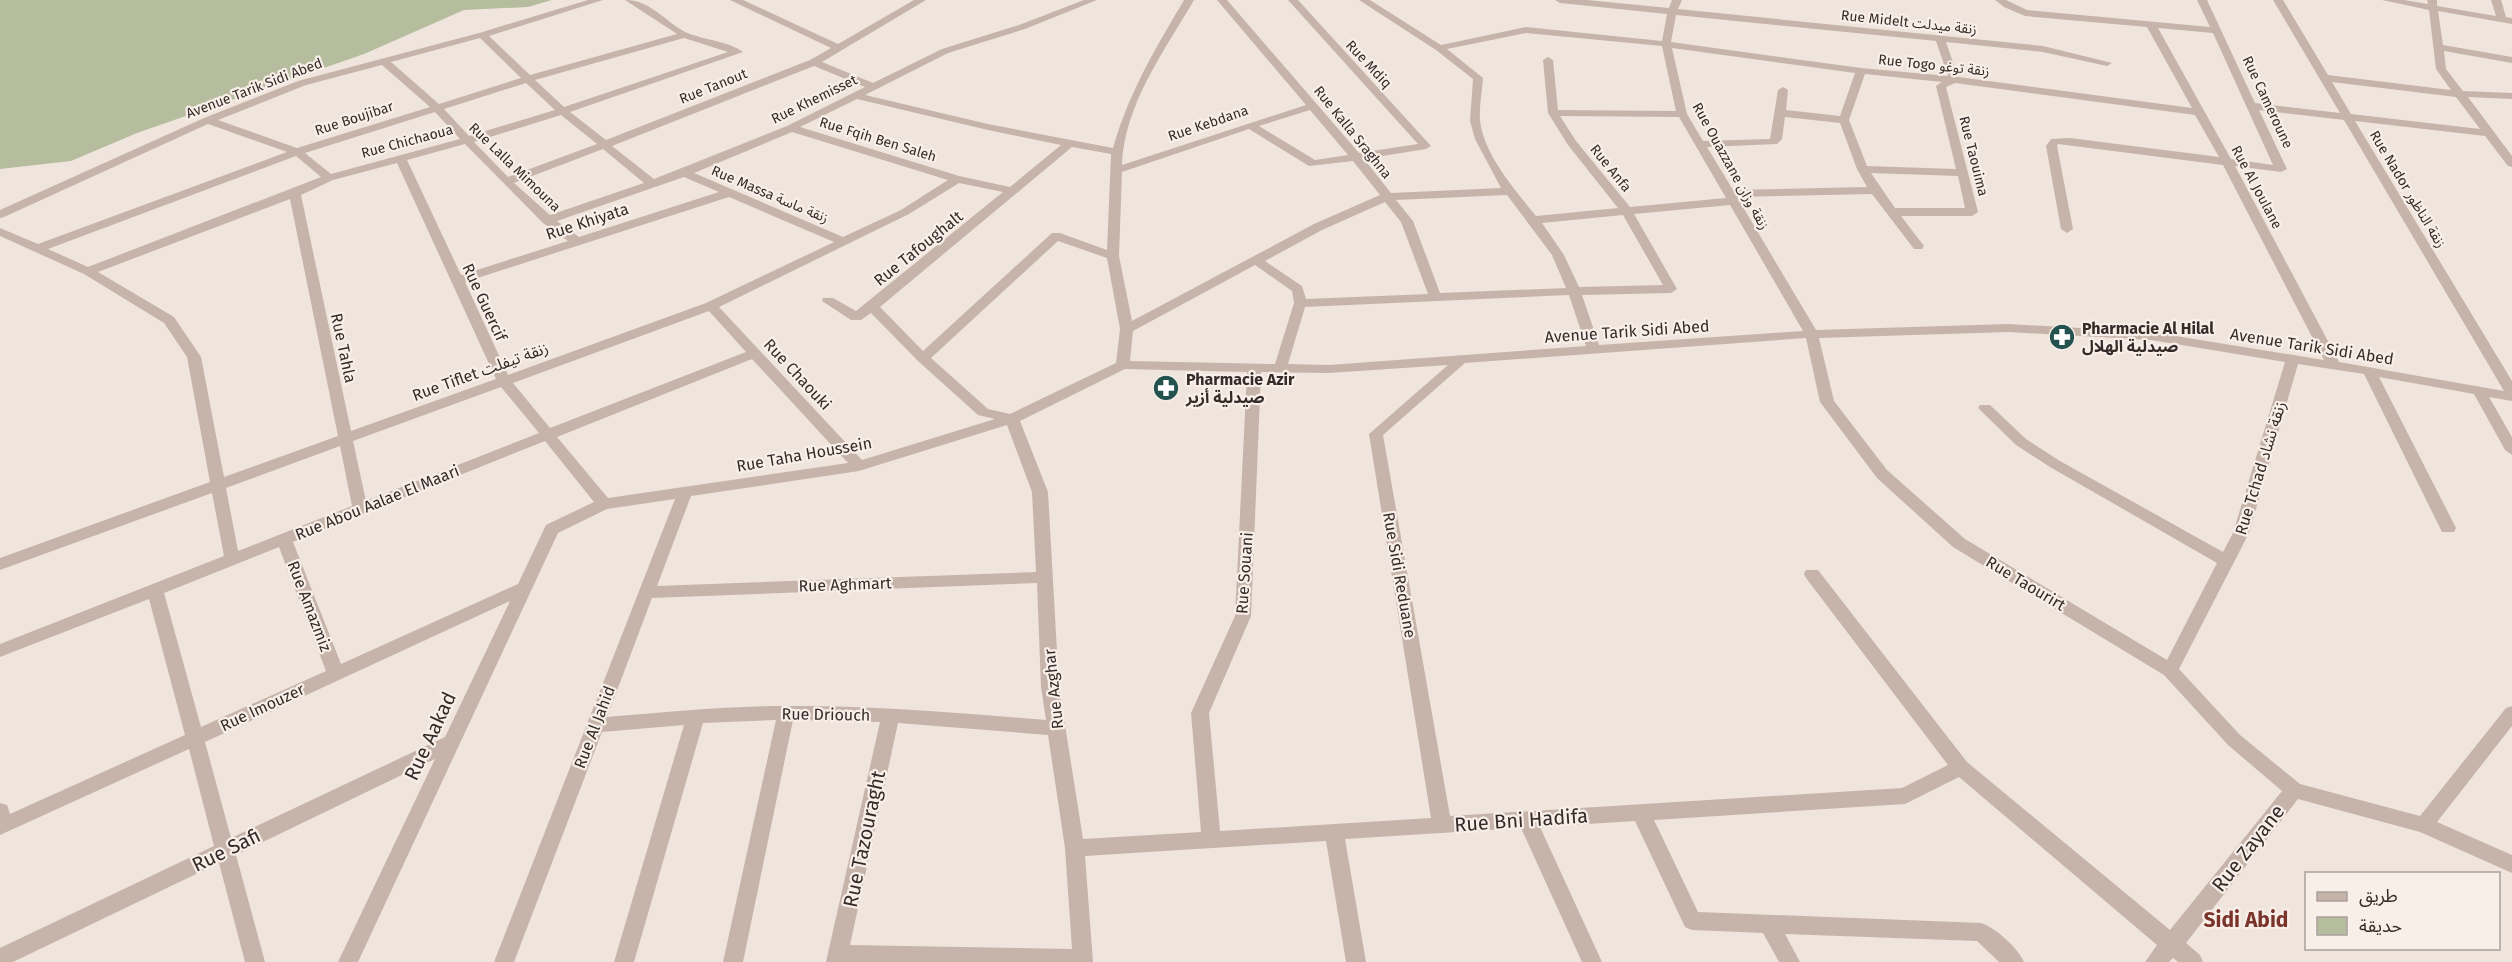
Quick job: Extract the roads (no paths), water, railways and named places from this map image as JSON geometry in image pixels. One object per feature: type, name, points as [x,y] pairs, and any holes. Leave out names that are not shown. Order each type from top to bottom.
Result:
[{"type":"street","name":"Avenue Tarik Sidi Abed","points":[[0,214],[208,120],[302,83],[598,0]]},
{"type":"street","points":[[630,0],[659,16],[684,34]]},
{"type":"street","points":[[735,0],[836,48]]},
{"type":"street","name":"Rue Tanout","points":[[508,181],[814,62],[921,0]]},
{"type":"street","name":"Rue Khemisset","points":[[547,220],[684,173],[791,128],[945,51],[1032,24],[1092,0]]},
{"type":"street","points":[[1123,365],[1127,329],[1113,256],[1117,152],[1129,112],[1145,75],[1189,0]]},
{"type":"street","name":"Rue Kalla Sraghna","points":[[1222,0],[1356,157],[1407,221],[1436,298]]},
{"type":"street","name":"Rue Mdiq","points":[[1293,0],[1426,146],[1356,157]]},
{"type":"street","points":[[1364,0],[1439,48],[1478,78],[1475,121],[1480,139],[1508,191],[1533,220],[1558,255],[1574,291],[1594,350]]},
{"type":"street","name":"Rue Midelt زنقة ميدلت","points":[[1560,0],[2043,49],[2107,63]]},
{"type":"street","name":"Rue Ouazzane زنقة وزان","points":[[1677,0],[1672,12],[1666,44],[1682,114],[1812,334]]},
{"type":"street","points":[[2000,0],[2025,13],[2218,31]]},
{"type":"street","name":"Rue Cameroune","points":[[2202,0],[2281,169],[2228,162]]},
{"type":"street","name":"Rue Nador زنقة الناظور","points":[[2278,0],[2512,395]]},
{"type":"street","points":[[2392,0],[2433,4],[2507,20]]},
{"type":"street","points":[[2496,0],[2507,20]]},
{"type":"street","points":[[2433,4],[2441,69],[2512,164]]},
{"type":"street","name":"Rue Al Joulane","points":[[2151,25],[2228,162],[2334,365]]},
{"type":"street","name":"Rue Togo زنقة توغو","points":[[1439,48],[1526,30],[1666,44],[1861,71],[1954,80],[2200,112]]},
{"type":"street","points":[[482,34],[538,91],[653,184]]},
{"type":"street","name":"Rue Chichaoua","points":[[88,271],[329,178],[465,141],[738,52],[684,34]]},
{"type":"street","name":"Rue Boujibar","points":[[39,248],[297,152],[528,79],[684,34]]},
{"type":"street","points":[[1940,39],[1954,80]]},
{"type":"street","points":[[2438,47],[2512,60]]},
{"type":"street","name":"Rue Lalla Mimouna","points":[[383,60],[436,108],[465,141],[547,220],[577,242]]},
{"type":"street","name":"Rue Anfa","points":[[1548,60],[1553,112],[1572,143],[1625,210],[1671,289],[1574,291]]},
{"type":"street","points":[[814,62],[873,87]]},
{"type":"street","points":[[1861,71],[1844,120],[1863,169],[1875,190],[1918,246]]},
{"type":"street","points":[[2325,78],[2460,94],[2512,96]]},
{"type":"street","name":"Rue Taouima","points":[[1892,212],[1972,212],[1941,86],[1954,80]]},
{"type":"street","points":[[1700,144],[1773,142],[1777,139],[1783,90]]},
{"type":"street","points":[[857,96],[1117,152]]},
{"type":"street","name":"Rue Kebdana","points":[[1115,171],[1250,124],[1312,106]]},
{"type":"street","points":[[2253,106],[2349,119],[2489,133]]},
{"type":"street","points":[[1553,112],[1682,114]]},
{"type":"street","points":[[1780,113],[1844,120]]},
{"type":"street","points":[[208,120],[297,152],[329,178]]},
{"type":"street","points":[[1250,124],[1313,164],[1356,157]]},
{"type":"street","name":"Rue Fqih Ben Saleh","points":[[791,128],[957,179],[1014,191]]},
{"type":"street","points":[[2067,229],[2051,146],[2055,141],[2228,162]]},
{"type":"street","name":"Rue Tafoughalt","points":[[1012,419],[983,412],[872,308],[1070,143]]},
{"type":"street","name":"Rue Guercif","points":[[401,159],[504,381],[604,504]]},
{"type":"street","points":[[1863,169],[1963,173]]},
{"type":"street","name":"Rue Massa زنقة ماسة","points":[[684,173],[844,242]]},
{"type":"street","name":"Rue Tiflet زنقة تيفلت","points":[[0,564],[711,306],[905,212],[957,179]]},
{"type":"street","points":[[1533,220],[1730,198],[1875,190]]},
{"type":"street","points":[[1127,329],[1240,266],[1257,261],[1318,227],[1386,197],[1508,191]]},
{"type":"street","name":"Rue Tahla","points":[[295,193],[360,509]]},
{"type":"street","name":"Rue Khiyata","points":[[456,281],[729,193]]},
{"type":"street","points":[[0,232],[88,271],[169,320],[194,357],[232,559]]},
{"type":"street","points":[[923,358],[1056,236],[1113,256]]},
{"type":"street","points":[[1257,261],[1298,289],[1300,303],[1280,369]]},
{"type":"street","points":[[1300,303],[1574,291]]},
{"type":"street","points":[[828,301],[856,317],[872,308]]},
{"type":"street","name":"Rue Chaouki","points":[[711,306],[859,466]]},
{"type":"street","name":"Avenue Tarik Sidi Abed","points":[[1123,365],[1329,369],[1812,334],[2020,328],[2151,336],[2512,395]]},
{"type":"street","name":"Rue Taourirt","points":[[1812,334],[1827,402],[1882,474],[1959,543],[2170,670],[2234,740],[2294,790]]},
{"type":"street","name":"Rue Abou Aalae El Maari","points":[[0,651],[755,353]]},
{"type":"street","name":"Rue Tchad زنقة نشاد","points":[[2170,670],[2241,533],[2293,359]]},
{"type":"street","name":"Rue Sidi Reduane","points":[[1442,825],[1376,434],[1460,360]]},
{"type":"street","name":"Rue Taha Houssein","points":[[552,529],[604,504],[859,466],[1012,419],[1123,365]]},
{"type":"street","name":"Rue Souani","points":[[1211,840],[1200,713],[1243,616],[1254,369]]},
{"type":"street","points":[[2369,371],[2448,528]]},
{"type":"street","points":[[2479,391],[2512,450]]},
{"type":"street","points":[[1985,408],[2021,442],[2055,464],[2226,561]]},
{"type":"street","name":"Rue Azghar","points":[[1012,419],[1040,492],[1050,687],[1075,848],[1083,960]]},
{"type":"street","name":"Rue Al Jahid","points":[[504,962],[685,492]]},
{"type":"street","name":"Rue Aakad","points":[[348,962],[552,529]]},
{"type":"street","name":"Rue Amazmiz","points":[[284,539],[336,674]]},
{"type":"street","points":[[1812,574],[1960,767],[2193,962]]},
{"type":"street","name":"Rue Aghmart","points":[[646,591],[1045,577]]},
{"type":"street","name":"Rue Imouzer","points":[[0,822],[195,738],[524,588]]},
{"type":"street","points":[[154,590],[255,962]]},
{"type":"street","points":[[734,962],[786,713]]},
{"type":"street","name":"Rue Driouch","points":[[595,725],[696,716],[786,713],[891,715],[1056,728]]},
{"type":"street","points":[[2424,825],[2512,713]]},
{"type":"street","name":"Rue Tazouraght","points":[[837,958],[891,715]]},
{"type":"street","points":[[624,962],[696,716]]},
{"type":"street","name":"Rue Safi","points":[[2,959],[452,742]]},
{"type":"street","name":"Rue Bni Hadifa","points":[[1075,848],[1905,796],[1960,767]]},
{"type":"street","points":[[2294,790],[2424,825],[2512,864]]},
{"type":"street","name":"Rue Zayane","points":[[2155,962],[2173,943],[2294,790]]},
{"type":"street","points":[[1641,813],[1692,921],[1981,932],[2014,962]]},
{"type":"street","points":[[1527,820],[1592,962]]},
{"type":"street","points":[[1334,832],[1356,962]]},
{"type":"street","points":[[1769,925],[1790,962]]},
{"type":"street","points":[[837,958],[1083,960]]},
{"type":"place","name":"Pharmacie Al Hilal صيدلية الهلال","points":[[2062,337]]},
{"type":"place","name":"Pharmacie Azir صيدلية أزير","points":[[1166,388]]},
{"type":"district","name":"Sidi Abid","points":[[2246,920]]}]
